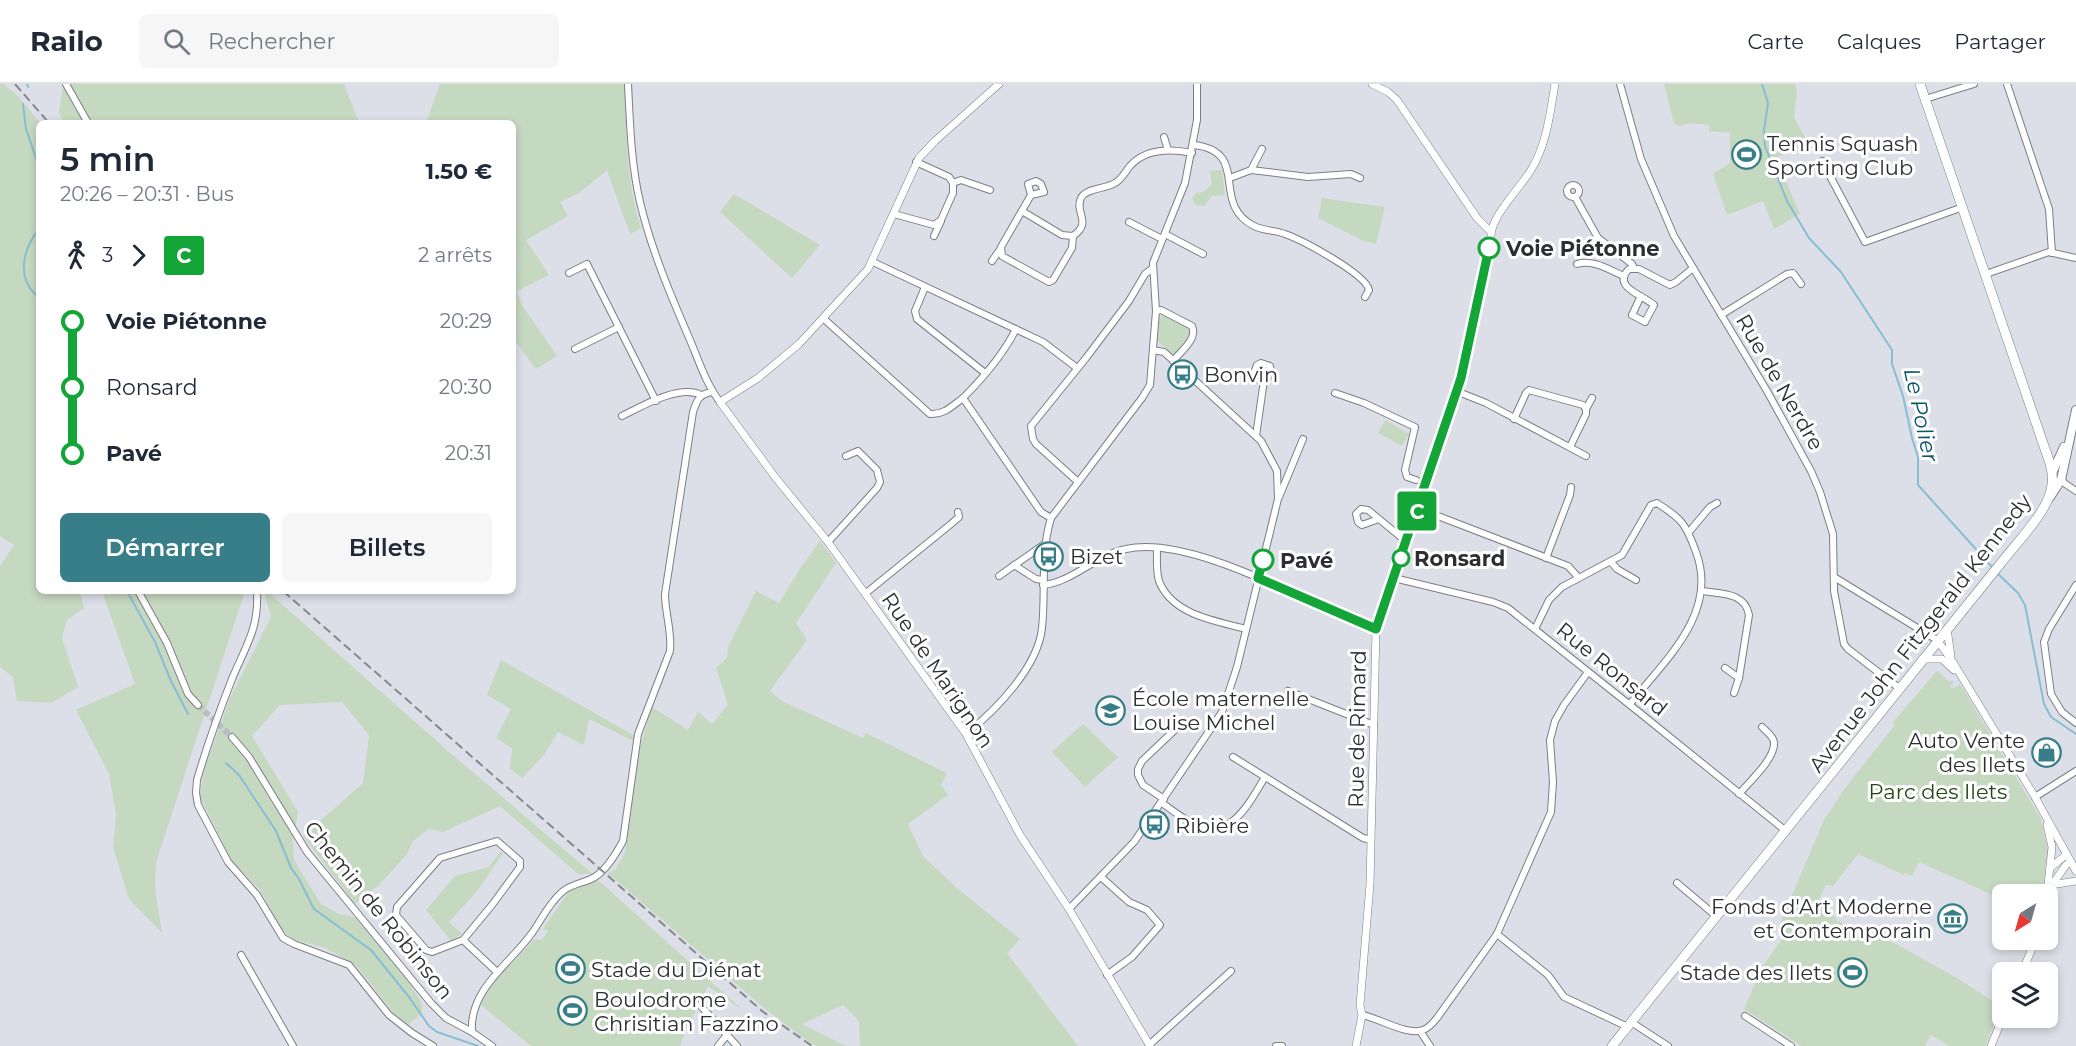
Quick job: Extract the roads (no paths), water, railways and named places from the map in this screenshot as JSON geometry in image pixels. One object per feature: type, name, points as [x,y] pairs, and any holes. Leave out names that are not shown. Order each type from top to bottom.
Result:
[{"type":"main road","name":"Avenue John Fitzgerald Kennedy","points":[[1612,1046],[2001,563],[2043,510],[2050,497],[2052,473],[2045,448],[1920,84]]},
{"type":"main road","points":[[2050,497],[2061,480],[2076,410]]},
{"type":"main road","points":[[2052,473],[2069,438]]},
{"type":"main road","points":[[2045,448],[2054,451],[2063,449]]},
{"type":"street","points":[[66,84],[86,120]]},
{"type":"street","name":"Rue de Marignon","points":[[628,84],[631,142],[639,201],[681,321],[712,392],[866,593],[908,656],[966,734],[1020,835],[1069,909],[1150,1046]]},
{"type":"street","points":[[720,402],[758,378],[800,344],[824,318],[873,262],[916,162],[935,141],[999,84]]},
{"type":"street","points":[[966,734],[1020,679],[1033,660],[1039,645],[1042,628],[1046,543],[1051,518],[1150,385],[1156,311],[1154,257],[1185,183],[1194,145],[1197,84]]},
{"type":"street","points":[[1372,84],[1388,92],[1397,100],[1477,218],[1491,232]]},
{"type":"street","name":"Rue de Rimard","points":[[1356,1046],[1362,1015],[1360,1005],[1370,884],[1376,629],[1456,391],[1469,345],[1491,232],[1495,222],[1530,173],[1539,155],[1548,125],[1555,84]]},
{"type":"street","name":"Rue de Nerdre","points":[[1620,84],[1641,159],[1671,230],[1812,471],[1833,534],[1834,591],[1844,644],[1899,688]]},
{"type":"street","points":[[1925,99],[1974,84]]},
{"type":"street","points":[[2007,84],[2049,209],[2052,253]]},
{"type":"street","points":[[1164,137],[1168,150]]},
{"type":"street","points":[[1194,145],[1210,148],[1224,160],[1230,178],[1233,207],[1246,222],[1260,229],[1286,234],[1324,253],[1364,280],[1369,290],[1365,297]]},
{"type":"street","points":[[1251,170],[1262,149]]},
{"type":"street","points":[[1022,211],[1062,235],[1073,236],[1078,233],[1083,224],[1080,205],[1083,195],[1115,183],[1131,165],[1147,154],[1168,150],[1192,153]]},
{"type":"street","points":[[1822,161],[1865,242],[1963,207]]},
{"type":"street","points":[[916,162],[949,177],[953,183],[953,193],[934,236]]},
{"type":"street","points":[[1230,178],[1251,170],[1292,176],[1351,174],[1360,178]]},
{"type":"street","points":[[953,183],[961,180],[990,190]]},
{"type":"street","points":[[992,261],[1031,195]]},
{"type":"street","points":[[1575,197],[1599,238],[1634,268]]},
{"type":"street","points":[[894,214],[927,225],[934,225],[941,220]]},
{"type":"street","points":[[1129,222],[1203,254]]},
{"type":"street","points":[[1001,247],[1002,256],[1049,282],[1053,280],[1072,248],[1073,236]]},
{"type":"street","points":[[1986,274],[2049,252],[2076,258]]},
{"type":"street","points":[[873,262],[1043,342],[1077,368]]},
{"type":"street","points":[[1577,264],[1583,262],[1595,264],[1624,276]]},
{"type":"street","points":[[569,273],[587,264],[656,400]]},
{"type":"street","points":[[1077,481],[1036,444],[1031,432],[1034,420],[1130,301],[1149,270],[1153,268]]},
{"type":"street","points":[[1641,296],[1628,289],[1623,281],[1629,269],[1639,269],[1670,285],[1693,268]]},
{"type":"street","points":[[1721,315],[1787,274],[1793,273],[1801,284]]},
{"type":"street","points":[[925,287],[915,311],[917,319],[985,374]]},
{"type":"street","points":[[1156,311],[1161,310],[1194,330],[1193,338],[1173,361]]},
{"type":"street","points":[[824,318],[925,411],[937,414],[945,412],[963,398],[985,374],[1011,340],[1016,329]]},
{"type":"street","points":[[575,349],[619,327]]},
{"type":"street","points":[[1153,350],[1164,352],[1256,436],[1266,448],[1277,471],[1278,499]]},
{"type":"street","points":[[1256,436],[1264,380]]},
{"type":"street","points":[[1514,418],[1529,390],[1583,405],[1586,409]]},
{"type":"street","points":[[622,416],[680,392],[690,391],[701,395]]},
{"type":"street","points":[[1456,391],[1486,403],[1586,456]]},
{"type":"street","points":[[472,1032],[481,995],[497,972],[518,950],[549,906],[571,885],[595,877],[617,853],[623,841],[638,734],[670,651],[671,641],[665,594],[693,412],[696,401],[701,395],[712,392]]},
{"type":"street","points":[[1335,393],[1364,403],[1415,427],[1405,470],[1407,477],[1416,480]]},
{"type":"street","points":[[963,398],[1041,512],[1051,518]]},
{"type":"street","points":[[1570,447],[1592,398]]},
{"type":"street","points":[[1069,909],[1134,842],[1222,712],[1233,683],[1278,499],[1303,439]]},
{"type":"street","points":[[828,542],[877,489],[880,482],[877,470],[858,451],[846,456]]},
{"type":"street","points":[[2058,462],[2061,480],[2076,491]]},
{"type":"street","points":[[1277,471],[1292,467]]},
{"type":"street","points":[[1546,558],[1570,495],[1570,486]]},
{"type":"street","points":[[1535,629],[1554,593],[1578,577],[1622,555],[1648,508],[1654,503],[1675,514],[1689,532],[1702,571],[1702,591],[1695,617],[1688,630],[1630,704]]},
{"type":"street","points":[[1689,532],[1710,507],[1717,503]]},
{"type":"street","points":[[1418,508],[1568,566],[1578,577]]},
{"type":"street","points":[[866,593],[959,517],[958,512]]},
{"type":"street","points":[[1379,519],[1406,542]]},
{"type":"street","points":[[999,576],[1046,543]]},
{"type":"street","points":[[1014,566],[1043,582],[1056,583],[1106,556],[1127,548],[1157,548],[1197,555],[1258,578],[1376,629]]},
{"type":"street","points":[[1157,548],[1159,581],[1176,602],[1201,617],[1246,629]]},
{"type":"street","points":[[1611,562],[1617,569],[1636,580]]},
{"type":"street","points":[[1834,577],[1937,640],[1951,659],[2035,797],[2076,871]]},
{"type":"street","name":"Rue Ronsard","points":[[1394,578],[1493,602],[1508,608],[1786,831]]},
{"type":"street","points":[[2076,585],[2049,629],[2044,642],[2051,694],[2062,712],[2076,723]]},
{"type":"street","points":[[1702,591],[1736,596],[1745,603],[1748,609],[1739,678],[1734,693]]},
{"type":"street","points":[[140,594],[167,643],[188,694],[198,705]]},
{"type":"street","points":[[257,594],[258,612],[255,624],[231,681],[197,780],[198,805],[228,862],[257,895],[283,938],[349,965],[389,1015],[411,1033],[433,1046]]},
{"type":"street","points":[[1947,628],[1951,659]]},
{"type":"street","points":[[1937,640],[1942,659],[1960,675]]},
{"type":"street","points":[[1922,659],[1942,659]]},
{"type":"street","points":[[1725,668],[1739,678]]},
{"type":"street","points":[[1362,1015],[1409,1031],[1428,1028],[1497,934],[1551,812],[1553,782],[1550,741],[1555,721],[1588,672]]},
{"type":"street","points":[[1288,691],[1374,725]]},
{"type":"street","points":[[1181,724],[1142,761],[1138,775],[1143,785],[1194,824],[1206,828],[1218,828],[1232,823],[1242,813],[1265,777]]},
{"type":"street","points":[[1739,794],[1772,754],[1774,744],[1772,736],[1762,727]]},
{"type":"street","name":"Chemin de Robinson","points":[[232,737],[249,757],[307,852],[441,1013],[492,1046]]},
{"type":"street","points":[[1233,757],[1363,838],[1371,840]]},
{"type":"street","points":[[2035,797],[2076,771]]},
{"type":"street","points":[[2045,816],[2052,846],[2049,884]]},
{"type":"street","points":[[497,841],[520,861],[520,867],[463,940],[432,952],[426,950],[396,915],[397,907],[440,858],[497,841]]},
{"type":"street","points":[[2050,868],[2066,855]]},
{"type":"street","points":[[2053,884],[2066,865],[2071,862]]},
{"type":"street","points":[[1101,878],[1129,902],[1147,910],[1160,925],[1132,957],[1107,975]]},
{"type":"street","points":[[2058,887],[2076,881]]},
{"type":"street","points":[[1677,883],[1716,916]]},
{"type":"street","points":[[1497,934],[1548,975],[1564,997],[1630,1024],[1668,1046]]},
{"type":"street","points":[[463,940],[497,972]]},
{"type":"street","points":[[241,955],[293,1046]]},
{"type":"street","points":[[1150,1046],[1232,971]]},
{"type":"street","points":[[700,1005],[737,1046]]},
{"type":"street","points":[[1745,1016],[1791,1046]]},
{"type":"street","points":[[1991,1046],[1998,1028]]},
{"type":"street","points":[[1420,1031],[1430,1046]]},
{"type":"street","points":[[718,1046],[727,1035]]},
{"type":"street","points":[[1276,1046],[1282,1046]]},
{"type":"waterway","name":"Le Polier","points":[[1762,84],[1768,103],[1764,130],[1765,146],[1787,201],[1809,238],[1841,272],[1892,350],[1892,364],[1903,396],[1918,457],[1918,485],[1992,567]]},
{"type":"waterway","points":[[23,104],[26,129],[36,158]]},
{"type":"waterway","points":[[36,233],[25,255],[24,264],[27,282],[36,295]]},
{"type":"waterway","name":"Le Polier","points":[[1996,572],[2018,593],[2025,605],[2044,704],[2051,717],[2076,734]]},
{"type":"waterway","points":[[129,594],[155,642],[188,714]]},
{"type":"waterway","points":[[226,763],[239,775],[276,831],[291,868],[314,909],[371,950],[429,1026],[437,1032],[478,1046]]},
{"type":"tunnel","points":[[198,705],[232,737]]},
{"type":"railway","points":[[15,84],[46,120]]},
{"type":"railway","points":[[286,594],[762,1011],[812,1046]]},
{"type":"place","name":"Tennis Squash Sporting Club","points":[[1746,155]]},
{"type":"place","name":"Voie Piétonne","points":[[1489,248]]},
{"type":"place","name":"Bonvin","points":[[1183,374]]},
{"type":"place","name":"Bizet","points":[[1049,556]]},
{"type":"place","name":"Ronsard","points":[[1401,558]]},
{"type":"place","name":"Pavé","points":[[1263,560]]},
{"type":"place","name":"École maternelle Louise Michel","points":[[1111,710]]},
{"type":"place","name":"Auto Vente des Ilets","points":[[2046,752]]},
{"type":"place","name":"Ribière","points":[[1154,825]]},
{"type":"place","name":"Fonds d'Art Moderne et Contemporain","points":[[1953,918]]},
{"type":"place","name":"Stade du Diénat","points":[[570,969]]},
{"type":"place","name":"Stade des Ilets","points":[[1853,972]]},
{"type":"place","name":"Boulodrome Chrisitian Fazzino","points":[[573,1011]]},
{"type":"park label","name":"Parc des Ilets","points":[[1938,791]]}]
